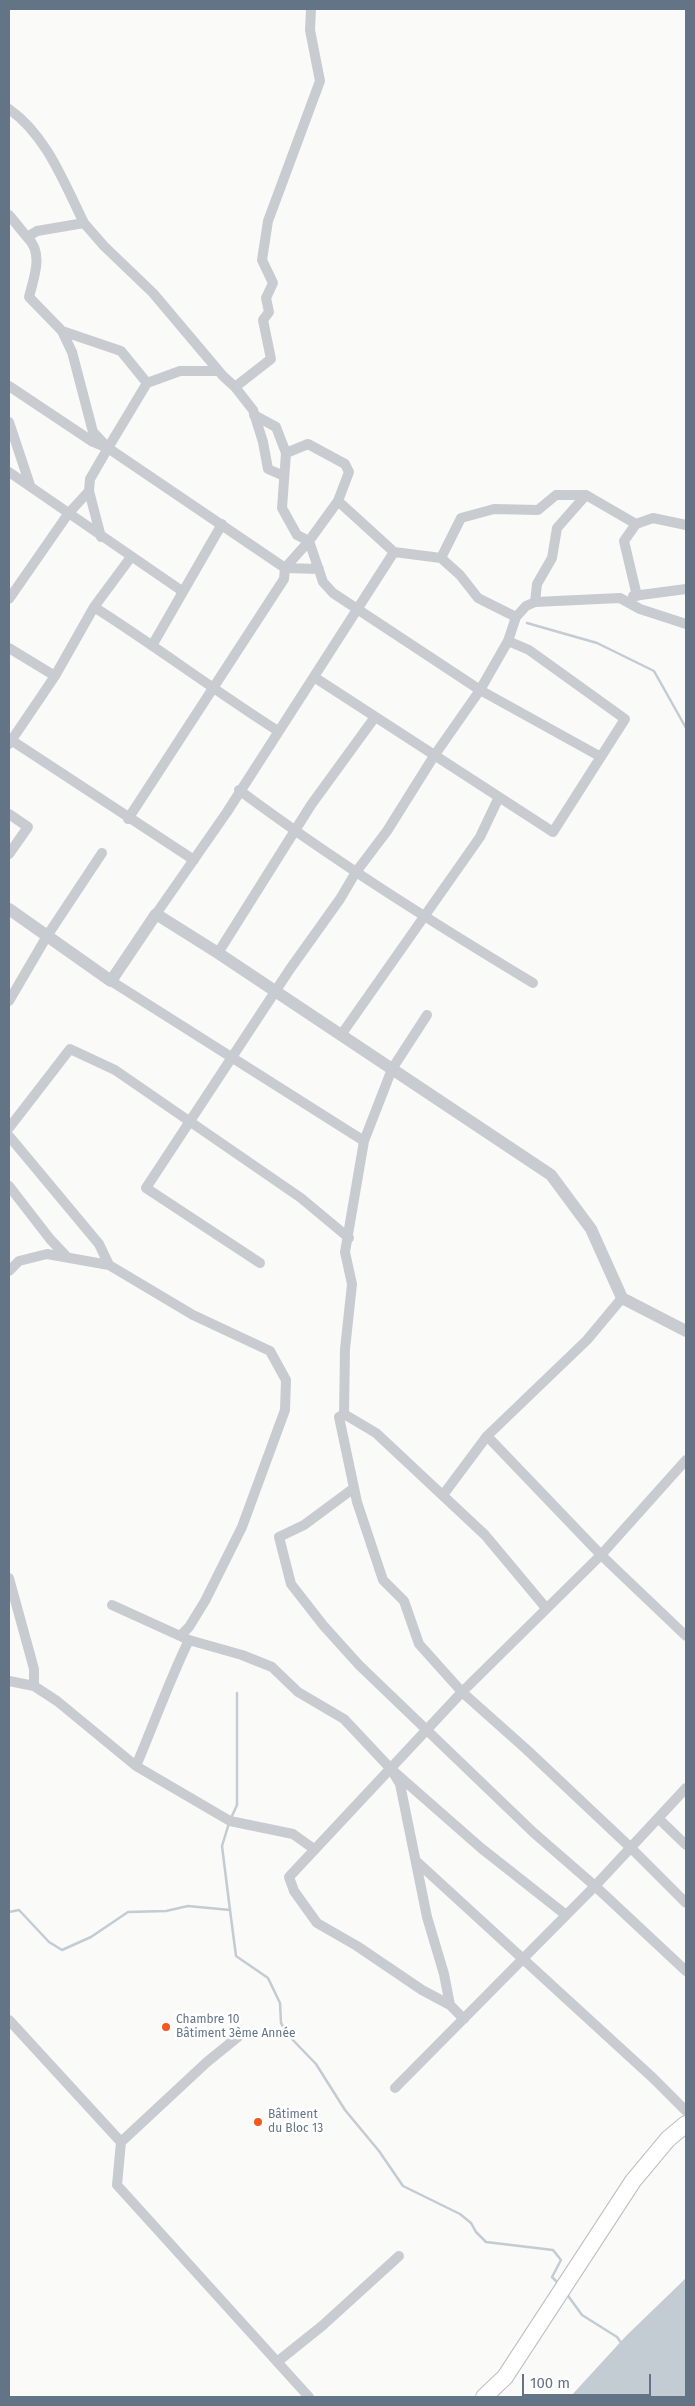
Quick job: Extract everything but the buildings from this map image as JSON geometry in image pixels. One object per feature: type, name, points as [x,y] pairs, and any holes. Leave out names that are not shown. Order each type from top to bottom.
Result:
[{"type":"main road","points":[[484,2397],[504,2377],[633,2180],[668,2139],[686,2124]]},
{"type":"street","points":[[235,387],[271,359],[263,320],[270,312],[266,298],[273,283],[262,260],[268,221],[320,81],[310,30],[311,9]]},
{"type":"street","points":[[9,109],[28,124],[51,158],[84,223],[104,246],[153,293],[218,371],[235,387],[254,415],[268,469],[284,476]]},
{"type":"street","points":[[9,215],[34,244],[38,263],[29,297],[62,331],[72,352],[93,432],[108,448]]},
{"type":"street","points":[[27,236],[37,231],[84,223]]},
{"type":"street","points":[[62,331],[121,351],[147,383]]},
{"type":"street","points":[[101,536],[89,491],[90,478],[147,383],[180,371],[218,371]]},
{"type":"street","points":[[9,386],[93,442],[108,448],[285,568],[319,569]]},
{"type":"street","points":[[254,415],[276,427],[286,453],[282,508],[297,535],[309,541],[323,582],[333,593],[357,611],[480,690],[602,757]]},
{"type":"street","points":[[9,422],[30,485]]},
{"type":"street","points":[[128,819],[211,688],[274,597],[284,579],[285,568],[309,541],[338,501],[349,472],[345,464],[308,444],[286,453]]},
{"type":"street","points":[[9,472],[182,592]]},
{"type":"street","points":[[9,599],[68,514],[89,491]]},
{"type":"street","points":[[441,558],[461,518],[494,509],[538,510],[556,495],[586,495],[636,524]]},
{"type":"street","points":[[535,602],[537,584],[552,558],[557,528],[586,495]]},
{"type":"street","points":[[338,501],[394,552],[441,558],[460,575],[478,598],[516,617]]},
{"type":"street","points":[[637,596],[624,540],[636,524],[653,518],[686,525]]},
{"type":"street","points":[[153,644],[222,524]]},
{"type":"street","points":[[111,981],[194,860],[394,552]]},
{"type":"street","points":[[131,557],[94,607],[56,676],[10,742],[194,860]]},
{"type":"street","points":[[260,1263],[146,1188],[290,968],[340,899],[356,872],[387,831],[434,756],[480,690],[508,641],[516,617],[526,606],[535,602],[620,598],[686,589]]},
{"type":"street","points":[[620,598],[640,609],[686,624]]},
{"type":"street","points":[[94,607],[153,644],[211,688],[278,731]]},
{"type":"street","points":[[314,677],[553,832],[625,719],[530,650],[508,641]]},
{"type":"street","points":[[9,648],[56,676]]},
{"type":"street","points":[[218,953],[311,805],[375,717]]},
{"type":"street","points":[[239,790],[295,831],[422,916],[533,982]]},
{"type":"street","points":[[341,1035],[422,916],[480,836],[499,797]]},
{"type":"street","points":[[9,814],[28,827],[9,854]]},
{"type":"street","points":[[9,1001],[47,936],[102,853]]},
{"type":"street","points":[[9,909],[111,981],[364,1141]]},
{"type":"street","points":[[156,914],[276,991],[551,1175],[591,1229],[622,1298],[686,1330]]},
{"type":"street","points":[[344,1414],[345,1350],[352,1284],[345,1252],[349,1238],[364,1141],[392,1068],[427,1015]]},
{"type":"street","points":[[9,1128],[70,1049],[115,1070],[301,1198],[349,1238]]},
{"type":"street","points":[[9,1136],[99,1244],[109,1265]]},
{"type":"street","points":[[9,1186],[50,1239],[67,1257]]},
{"type":"street","points":[[9,1271],[19,1261],[47,1254],[109,1265],[193,1315],[270,1352],[286,1380],[284,1410],[242,1527],[184,1638],[154,1726],[136,1766]]},
{"type":"street","points":[[443,1495],[487,1436],[587,1340],[622,1298]]},
{"type":"street","points":[[344,1414],[339,1417],[357,1502],[384,1580],[404,1601],[419,1644],[462,1692],[526,1749],[686,1903]]},
{"type":"street","points":[[344,1414],[376,1433],[485,1535],[546,1608]]},
{"type":"street","points":[[487,1436],[601,1555],[686,1636]]},
{"type":"street","points":[[464,2019],[450,2005],[422,1990],[357,1946],[317,1923],[294,1891],[289,1877],[462,1692],[601,1555],[686,1460]]},
{"type":"street","points":[[354,1488],[304,1525],[279,1536],[291,1584],[323,1625],[360,1665],[534,1832],[595,1886],[686,1972]]},
{"type":"street","points":[[9,1578],[34,1669],[34,1686]]},
{"type":"street","points":[[112,1605],[184,1638],[242,1655],[272,1667],[298,1692],[344,1718],[391,1769],[481,1848],[566,1915]]},
{"type":"street","points":[[9,1681],[34,1686],[57,1701],[136,1766],[230,1821],[292,1834],[314,1849]]},
{"type":"street","points":[[391,1769],[400,1784],[427,1917],[444,1974],[450,2005]]},
{"type":"street","points":[[395,2088],[595,1886],[686,1788]]},
{"type":"street","points":[[658,1818],[686,1845]]},
{"type":"street","points":[[416,1861],[523,1958],[686,2112]]},
{"type":"street","points":[[9,2020],[121,2142]]},
{"type":"street","points":[[239,2036],[207,2062],[121,2142],[117,2185],[309,2397]]},
{"type":"street","points":[[277,2362],[322,2326],[399,2256]]},
{"type":"shaded area","points":[[686,2278],[686,2397],[570,2397],[626,2336]]},
{"type":"waterway","points":[[527,623],[597,643],[654,671],[686,728]]},
{"type":"waterway","points":[[231,1818],[237,1805],[237,1693]]},
{"type":"waterway","points":[[229,1823],[222,1846],[230,1910]]},
{"type":"waterway","points":[[9,1912],[19,1910],[49,1942],[62,1950],[91,1937],[128,1912],[166,1911],[188,1906],[230,1910],[236,1956],[268,1978],[280,2003],[281,2023],[288,2035],[316,2064],[345,2110],[379,2151],[403,2186],[460,2214],[471,2223],[476,2232],[486,2242],[553,2250],[561,2260],[552,2277],[558,2283]]},
{"type":"waterway","points":[[566,2293],[582,2315],[617,2337],[622,2344]]},
{"type":"place","name":"Chambre 10 Bâtiment 3ème Année","points":[[166,2027]]},
{"type":"place","name":"Bâtiment du Bloc 13","points":[[258,2122]]}]
